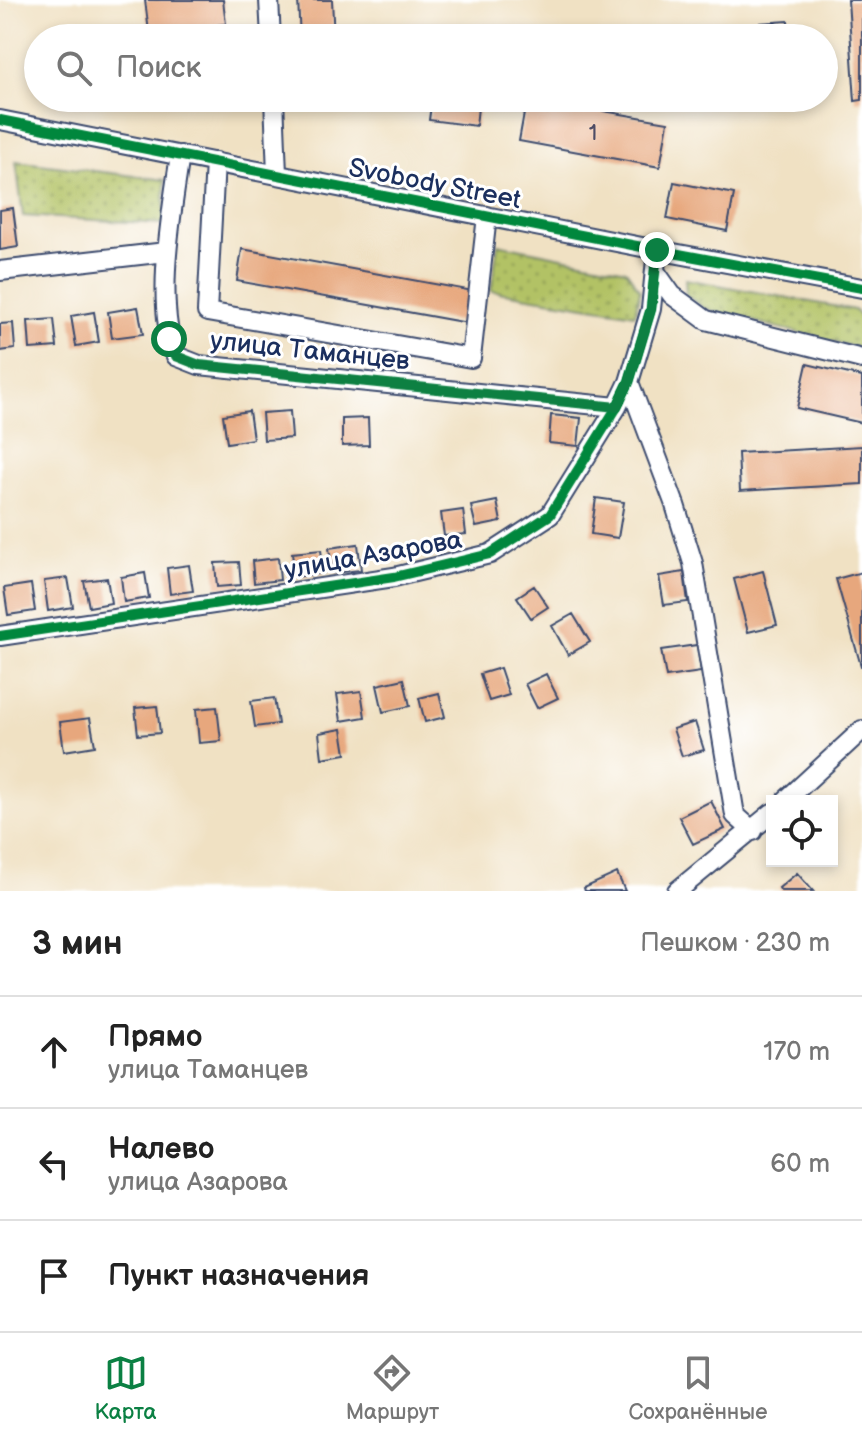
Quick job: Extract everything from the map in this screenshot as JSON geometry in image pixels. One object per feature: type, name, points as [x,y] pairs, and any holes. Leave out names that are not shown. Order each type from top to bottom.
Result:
[{"type":"street","points":[[269,0],[270,24]]},
{"type":"street","points":[[275,112],[277,174]]},
{"type":"street","name":"Svobody Street","points":[[0,120],[862,288]]},
{"type":"street","name":"улица Таманцев","points":[[180,155],[166,252],[169,339],[176,356],[199,365],[617,407]]},
{"type":"street","points":[[215,162],[207,312],[471,358],[487,216]]},
{"type":"street","name":"улица Азарова","points":[[0,636],[394,577],[490,554],[550,515],[617,407],[629,382],[651,309],[657,250]]},
{"type":"street","points":[[0,271],[166,252]]},
{"type":"street","points":[[655,271],[672,295],[706,320],[862,359]]},
{"type":"street","points":[[629,382],[693,563],[735,815],[753,831]]},
{"type":"street","points":[[792,795],[862,730]]},
{"type":"street","points":[[677,891],[766,819]]},
{"type":"green space","points":[[16,161],[165,180],[164,224],[23,216]]},
{"type":"green space","points":[[498,244],[626,270],[640,290],[635,314],[491,291]]},
{"type":"green space","points":[[685,279],[854,310],[862,319],[862,349],[705,309],[686,295]]},
{"type":"building","points":[[145,0],[223,0],[226,24],[148,24]]},
{"type":"building","points":[[298,0],[332,0],[333,24],[299,24]]},
{"type":"building","points":[[848,0],[862,0],[862,100],[855,101]]},
{"type":"building","points":[[788,21],[788,24],[760,24]]},
{"type":"building","points":[[430,112],[478,112],[476,126],[429,120]]},
{"type":"building","points":[[524,112],[609,112],[668,122],[660,167],[519,141]]},
{"type":"building","points":[[674,182],[734,194],[727,231],[667,219]]},
{"type":"building","points":[[13,208],[18,247],[0,250],[0,210]]},
{"type":"building","points":[[242,249],[473,291],[468,323],[237,281]]},
{"type":"building","points":[[138,307],[143,334],[112,338],[108,312]]},
{"type":"building","points":[[94,312],[99,342],[76,346],[71,316]]},
{"type":"building","points":[[54,319],[57,347],[30,349],[28,321]]},
{"type":"building","points":[[13,323],[15,349],[0,351],[0,324]]},
{"type":"building","points":[[807,364],[862,377],[862,423],[797,408]]},
{"type":"building","points":[[249,411],[253,439],[227,443],[223,415]]},
{"type":"building","points":[[290,411],[292,438],[264,440],[262,413]]},
{"type":"building","points":[[551,415],[581,418],[578,446],[549,443]]},
{"type":"building","points":[[368,418],[369,445],[342,446],[342,419]]},
{"type":"building","points":[[862,446],[862,484],[740,491],[738,453]]},
{"type":"building","points":[[596,498],[624,502],[618,538],[591,534]]},
{"type":"building","points":[[497,501],[501,522],[476,527],[471,506]]},
{"type":"building","points":[[463,510],[466,534],[444,536],[441,513]]},
{"type":"building","points":[[358,544],[361,570],[333,573],[329,548]]},
{"type":"building","points":[[321,550],[324,573],[295,577],[292,553]]},
{"type":"building","points":[[278,558],[280,580],[254,583],[252,561]]},
{"type":"building","points":[[239,562],[241,585],[217,587],[215,563]]},
{"type":"building","points":[[189,565],[193,591],[170,594],[167,568]]},
{"type":"building","points":[[763,571],[777,625],[748,632],[734,579]]},
{"type":"building","points":[[684,572],[688,602],[664,605],[659,576]]},
{"type":"building","points":[[862,572],[862,666],[861,666],[836,579]]},
{"type":"building","points":[[145,573],[149,598],[124,602],[121,577]]},
{"type":"building","points":[[68,578],[73,607],[48,611],[44,581]]},
{"type":"building","points":[[107,578],[111,603],[89,607],[84,581]]},
{"type":"building","points":[[31,584],[35,611],[8,615],[4,588]]},
{"type":"building","points":[[534,586],[548,607],[531,618],[517,597]]},
{"type":"building","points":[[573,614],[590,642],[568,655],[552,626]]},
{"type":"building","points":[[697,645],[701,672],[666,677],[661,650]]},
{"type":"building","points":[[500,668],[509,695],[489,701],[480,674]]},
{"type":"building","points":[[546,674],[558,698],[537,708],[525,684]]},
{"type":"building","points":[[404,679],[410,706],[383,712],[377,685]]},
{"type":"building","points":[[361,691],[365,717],[341,721],[337,694]]},
{"type":"building","points":[[439,693],[445,717],[425,722],[419,698]]},
{"type":"building","points":[[274,698],[278,724],[255,727],[251,701]]},
{"type":"building","points":[[157,706],[160,733],[138,735],[135,708]]},
{"type":"building","points":[[217,707],[221,741],[199,743],[196,709]]},
{"type":"building","points":[[90,718],[95,746],[64,751],[60,722]]},
{"type":"building","points":[[695,722],[704,750],[682,756],[673,729]]},
{"type":"building","points":[[342,729],[346,754],[322,758],[319,733]]},
{"type":"building","points":[[711,801],[725,829],[693,844],[679,817]]},
{"type":"building","points":[[617,873],[625,891],[585,891],[584,888]]},
{"type":"building","points":[[797,873],[813,891],[781,891],[779,888]]},
{"type":"cycle path","points":[[0,120],[862,288]]},
{"type":"cycle path","points":[[0,636],[394,577],[490,554],[550,515],[617,407],[629,382],[651,309],[657,250]]},
{"type":"route","points":[[169,339],[176,356],[199,365],[617,407],[629,382],[651,309],[657,250]]}]
